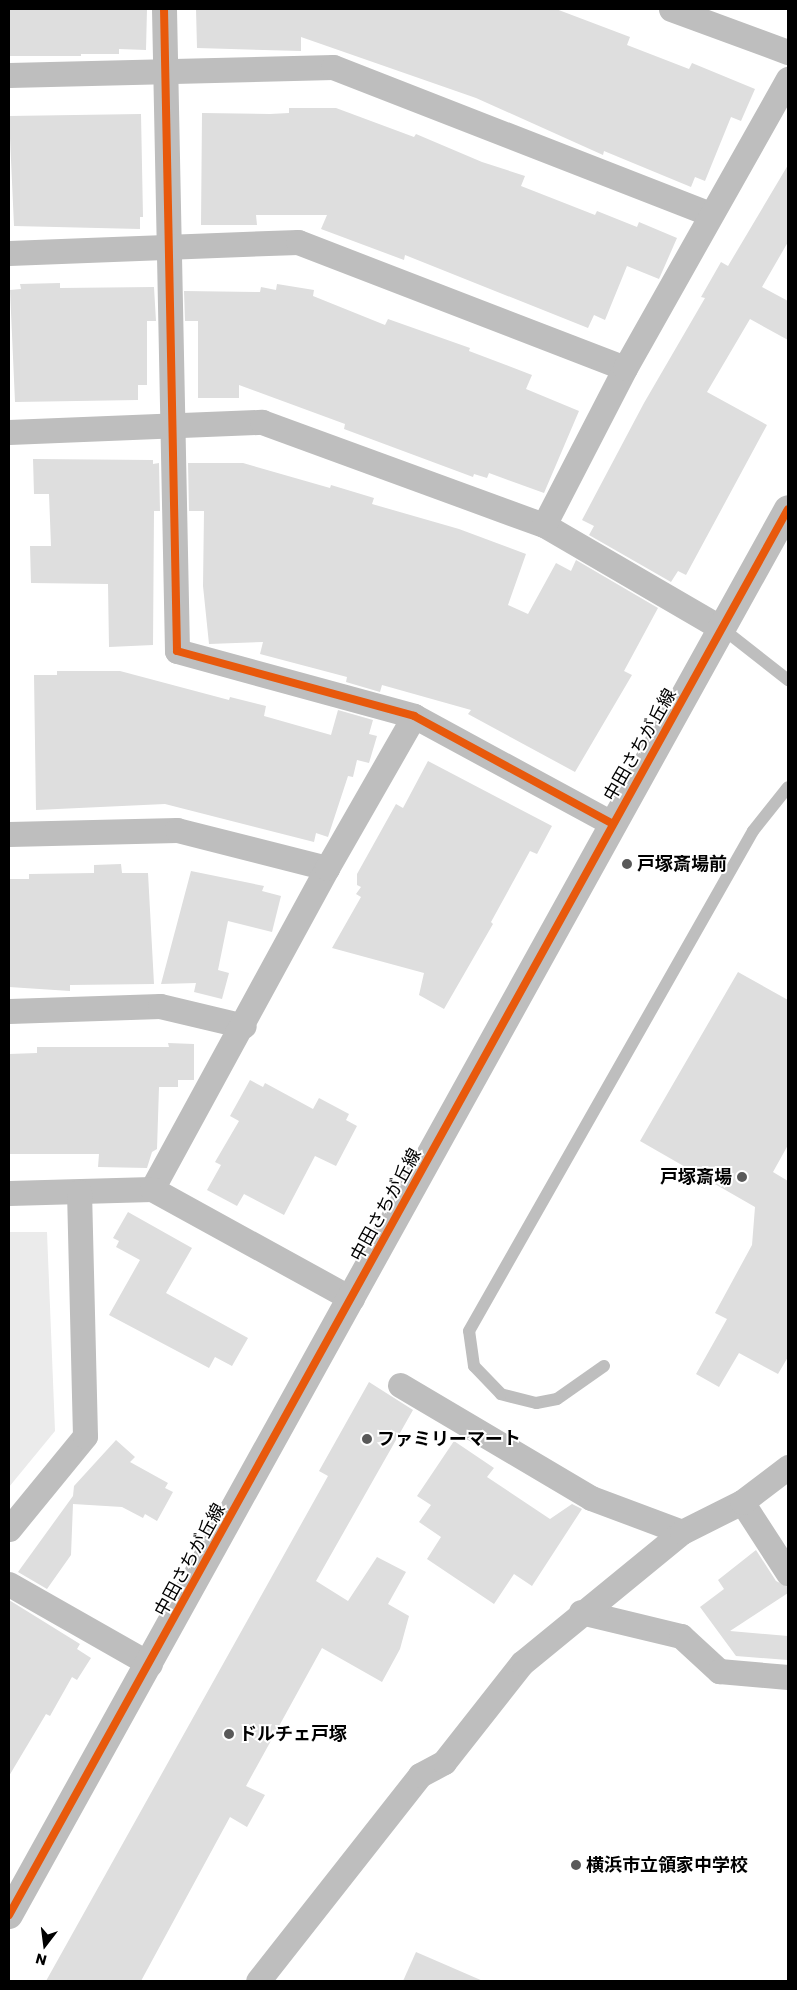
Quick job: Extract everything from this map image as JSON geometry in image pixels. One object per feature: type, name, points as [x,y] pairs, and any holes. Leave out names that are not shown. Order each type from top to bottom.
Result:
[{"type":"street","points":[[164,9],[177,651],[414,716],[613,824]]},
{"type":"street","points":[[671,9],[788,52]]},
{"type":"street","points":[[9,75],[333,67],[710,214]]},
{"type":"street","points":[[544,525],[625,368],[710,214],[788,80]]},
{"type":"street","points":[[9,253],[168,249],[298,242],[625,368]]},
{"type":"street","points":[[9,432],[172,428],[262,422],[544,525],[723,629]]},
{"type":"street","name":"中田さちが丘線","points":[[9,1915],[150,1664],[788,509]]},
{"type":"street","points":[[152,1189],[244,1026],[327,868],[414,716]]},
{"type":"street","points":[[9,834],[177,830],[327,868]]},
{"type":"street","points":[[9,1011],[160,1006],[244,1026]]},
{"type":"street","points":[[9,1193],[152,1189],[352,1299]]},
{"type":"street","points":[[9,1528],[85,1436],[79,1192]]},
{"type":"street","points":[[400,1385],[591,1498],[682,1532]]},
{"type":"street","points":[[258,1981],[420,1775],[444,1762],[522,1663],[581,1612],[682,1532],[742,1502],[788,1467]]},
{"type":"street","points":[[742,1502],[788,1573]]},
{"type":"street","points":[[9,1584],[150,1664]]},
{"type":"street","points":[[581,1612],[681,1636],[719,1671],[788,1677]]},
{"type":"lane","points":[[723,629],[788,680]]},
{"type":"lane","points":[[604,1366],[557,1399],[536,1403],[502,1394],[474,1366],[469,1330],[753,831],[788,787]]},
{"type":"shaded area","points":[[9,1232],[47,1232],[55,1431],[9,1487]]},
{"type":"building","points":[[9,9],[147,9],[146,50],[119,49],[119,54],[81,54],[81,56],[9,56]]},
{"type":"building","points":[[196,9],[556,9],[630,37],[627,45],[689,69],[692,63],[755,89],[741,121],[731,117],[705,181],[695,177],[691,187],[604,151],[603,155],[476,98],[301,37],[301,51],[197,48]]},
{"type":"building","points":[[289,108],[336,108],[414,137],[416,134],[482,162],[525,176],[521,186],[595,215],[597,211],[637,227],[639,222],[677,238],[659,279],[627,266],[605,320],[594,315],[588,328],[405,255],[404,260],[321,229],[327,215],[256,215],[257,225],[201,225],[202,113],[289,113]]},
{"type":"building","points":[[141,114],[143,217],[140,217],[140,229],[14,226],[9,116]]},
{"type":"building","points":[[788,165],[788,242],[762,287],[788,301],[788,340],[750,319],[707,392],[767,425],[686,575],[678,571],[671,582],[589,535],[594,526],[582,520],[644,403],[705,298],[701,297],[721,262],[728,266]]},
{"type":"building","points":[[60,283],[60,288],[154,287],[156,321],[147,321],[147,385],[138,385],[138,400],[15,402],[10,290],[21,289],[20,284]]},
{"type":"building","points":[[277,284],[314,290],[313,296],[385,325],[388,319],[470,348],[469,351],[532,375],[526,389],[579,411],[544,493],[489,473],[487,478],[474,474],[473,477],[344,429],[345,424],[239,385],[239,398],[198,398],[198,321],[185,321],[184,291],[260,292],[261,287],[276,290]]},
{"type":"building","points":[[33,459],[153,460],[153,464],[159,463],[160,511],[154,511],[153,645],[109,647],[108,584],[31,583],[30,546],[51,546],[49,494],[34,494]]},
{"type":"building","points":[[188,463],[243,463],[330,488],[331,485],[374,498],[372,504],[459,529],[526,554],[508,605],[528,614],[556,563],[571,571],[576,560],[658,608],[624,671],[632,675],[575,772],[468,714],[471,710],[382,685],[380,692],[346,682],[347,677],[260,654],[263,642],[209,644],[203,586],[204,511],[189,511]]},
{"type":"building","points":[[57,671],[120,671],[229,700],[230,697],[266,706],[264,716],[331,735],[338,710],[373,720],[369,734],[377,736],[369,763],[357,760],[353,777],[348,776],[328,837],[316,833],[314,842],[165,804],[36,810],[34,675],[57,675]]},
{"type":"building","points":[[428,761],[552,826],[537,854],[530,851],[491,922],[493,924],[444,1009],[419,995],[424,973],[332,948],[361,897],[356,894],[361,887],[357,885],[357,874],[396,804],[403,808]]},
{"type":"building","points":[[121,864],[122,873],[148,873],[154,984],[70,985],[70,991],[9,987],[9,879],[29,879],[29,874],[94,873],[94,865]]},
{"type":"building","points":[[191,871],[264,886],[262,891],[281,896],[272,932],[228,921],[218,970],[229,973],[222,999],[194,992],[196,983],[161,984]]},
{"type":"building","name":"戸塚斎場","points":[[738,972],[788,1000],[788,1145],[773,1172],[788,1181],[788,1357],[778,1374],[739,1353],[719,1387],[696,1374],[727,1319],[715,1313],[752,1245],[755,1207],[640,1141]]},
{"type":"building","points":[[168,1043],[194,1044],[194,1080],[178,1080],[178,1087],[159,1087],[157,1149],[152,1152],[147,1168],[98,1167],[99,1154],[9,1154],[9,1054],[37,1053],[37,1047],[169,1047]]},
{"type":"building","points":[[250,1080],[263,1087],[265,1083],[313,1109],[319,1098],[349,1114],[346,1120],[357,1126],[336,1166],[315,1156],[284,1215],[244,1194],[237,1206],[207,1190],[221,1165],[215,1162],[239,1121],[230,1116]]},
{"type":"building","points":[[128,1212],[192,1248],[166,1293],[248,1338],[232,1366],[215,1357],[209,1368],[109,1315],[140,1260],[116,1247],[119,1241],[113,1238]]},
{"type":"building","name":"ドルチェ戸塚","points":[[369,1382],[413,1410],[316,1581],[348,1601],[377,1557],[406,1572],[388,1604],[409,1616],[400,1649],[382,1682],[322,1648],[246,1786],[265,1795],[247,1827],[230,1817],[141,1981],[46,1981],[328,1476],[319,1471]]},
{"type":"building","points":[[116,1440],[135,1457],[130,1462],[168,1483],[165,1488],[173,1492],[157,1521],[145,1514],[143,1518],[122,1507],[73,1504],[71,1555],[47,1589],[18,1572],[73,1496],[74,1486]]},
{"type":"building","points":[[454,1441],[494,1468],[487,1477],[550,1519],[572,1504],[582,1509],[532,1586],[514,1574],[494,1604],[427,1559],[441,1537],[419,1522],[431,1505],[417,1496]]},
{"type":"building","points":[[756,1550],[776,1581],[788,1587],[788,1593],[730,1631],[788,1636],[788,1660],[736,1656],[700,1607],[724,1589],[718,1580]]},
{"type":"building","points":[[9,1600],[80,1644],[77,1649],[91,1658],[77,1680],[72,1677],[50,1716],[46,1714],[9,1776]]},
{"type":"building","points":[[416,1952],[483,1981],[403,1981]]},
{"type":"cycle path","points":[[164,9],[177,651],[414,716],[613,824]]},
{"type":"cycle path","points":[[9,1915],[788,509]]},
{"type":"place","name":"戸塚斎場前","points":[[627,864]]},
{"type":"place","name":"戸塚斎場","points":[[742,1177]]},
{"type":"place","name":"ファミリーマート","points":[[367,1439]]},
{"type":"place","name":"ドルチェ戸塚","points":[[229,1734]]},
{"type":"place","name":"横浜市立領家中学校","points":[[576,1865]]}]
